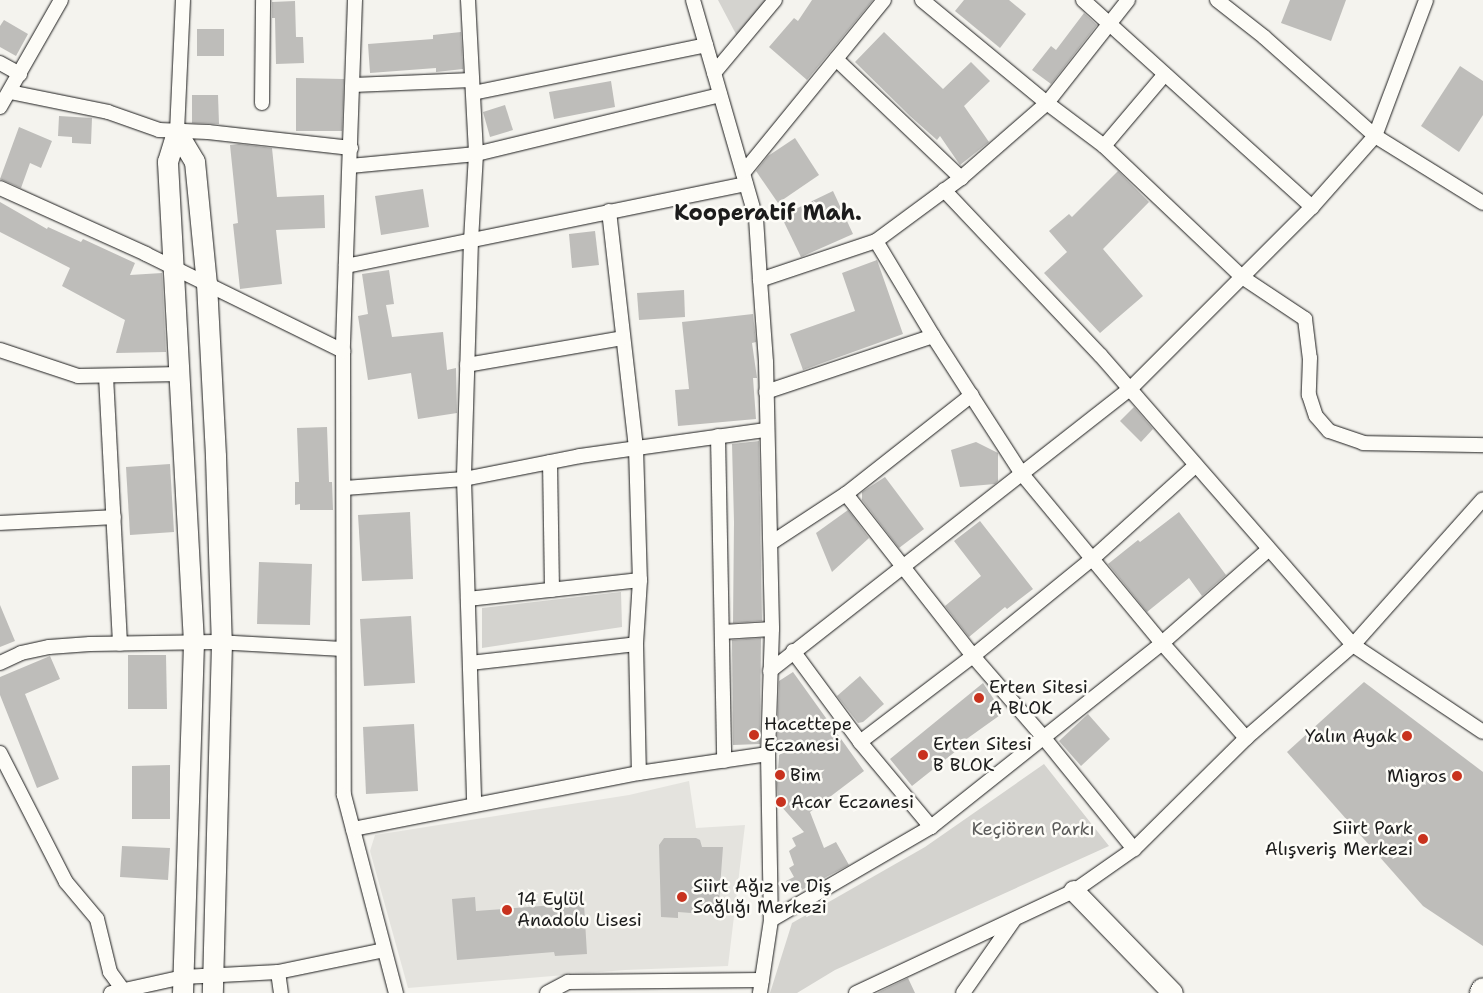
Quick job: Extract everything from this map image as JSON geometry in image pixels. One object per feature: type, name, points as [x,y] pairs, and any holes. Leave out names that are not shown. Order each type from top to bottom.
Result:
[{"type":"main road","points":[[1481,993],[1483,989]]},
{"type":"street","points":[[0,107],[61,0]]},
{"type":"street","points":[[183,985],[194,643],[168,162],[177,132],[184,0]]},
{"type":"street","points":[[262,103],[263,0]]},
{"type":"street","points":[[355,0],[344,351],[344,795],[396,993]]},
{"type":"street","points":[[468,0],[476,154],[471,240],[464,480],[474,805]]},
{"type":"street","points":[[546,993],[568,982],[761,986],[771,920],[768,754],[772,629],[771,543],[766,392],[756,218],[693,0]]},
{"type":"street","points":[[714,73],[775,0]]},
{"type":"street","points":[[346,266],[609,211],[745,178],[836,59],[884,0]]},
{"type":"street","points":[[922,0],[1047,103],[1104,146],[1242,277],[1305,319],[1310,358],[1310,395],[1316,416],[1329,431],[1363,443],[1483,445]]},
{"type":"street","points":[[1083,0],[1312,207]]},
{"type":"street","points":[[760,280],[876,241],[961,178],[1047,103],[1128,0]]},
{"type":"street","points":[[1217,0],[1264,37],[1375,136],[1483,203]]},
{"type":"street","points":[[770,671],[1130,389],[1312,207],[1375,136],[1426,0]]},
{"type":"street","points":[[353,85],[472,87],[706,46]]},
{"type":"street","points":[[836,59],[961,178]]},
{"type":"street","points":[[0,63],[20,74]]},
{"type":"street","points":[[1104,146],[1165,74]]},
{"type":"street","points":[[10,92],[108,112],[159,130],[208,132],[351,148]]},
{"type":"street","points":[[350,166],[476,154],[720,95]]},
{"type":"street","points":[[177,132],[195,162],[207,284],[216,457],[222,643],[214,984]]},
{"type":"street","points":[[0,188],[173,267],[344,351]]},
{"type":"street","points":[[944,190],[1130,389],[1353,645],[1483,732]]},
{"type":"street","points":[[609,211],[636,448],[640,580],[636,644],[639,773]]},
{"type":"street","points":[[876,241],[932,336],[1022,474],[1162,643],[1246,738]]},
{"type":"street","points":[[766,392],[932,336]]},
{"type":"street","points":[[467,365],[623,338]]},
{"type":"street","points":[[0,350],[78,376],[180,374]]},
{"type":"street","points":[[106,376],[120,644]]},
{"type":"street","points":[[771,543],[846,494],[972,395]]},
{"type":"street","points":[[345,488],[464,480],[550,462],[766,430]]},
{"type":"street","points":[[718,436],[724,761]]},
{"type":"street","points":[[550,462],[552,590]]},
{"type":"street","points":[[860,742],[972,656],[1092,558],[1196,465]]},
{"type":"street","points":[[846,494],[904,566],[972,656],[1044,738],[1134,849]]},
{"type":"street","points":[[856,993],[1074,891],[1134,849],[1246,738],[1353,645],[1483,499]]},
{"type":"street","points":[[0,523],[114,517]]},
{"type":"street","points":[[771,920],[931,827],[1162,643],[1269,549]]},
{"type":"street","points":[[468,600],[640,580]]},
{"type":"street","points":[[722,632],[772,629]]},
{"type":"street","points":[[0,662],[21,653],[49,647],[120,644],[222,643],[343,650]]},
{"type":"street","points":[[470,663],[636,644]]},
{"type":"street","points":[[794,651],[860,742],[931,827]]},
{"type":"street","points":[[0,753],[66,882],[97,919],[110,972],[117,991],[214,984],[384,950]]},
{"type":"street","points":[[353,829],[639,773],[768,754]]},
{"type":"street","points":[[1074,891],[1173,993]]},
{"type":"street","points":[[963,993],[1015,919]]},
{"type":"street","points":[[278,972],[281,993]]},
{"type":"shaded area","name":"14 Eylül Anadolu Lisesi","points":[[689,781],[696,828],[745,825],[728,966],[625,970],[408,988],[370,851],[375,835],[629,795]]},
{"type":"green space","points":[[718,0],[767,0],[737,36]]},
{"type":"green space","points":[[621,592],[622,627],[482,648],[482,608]]},
{"type":"green space","name":"Keçiören Parkı","points":[[1044,764],[1109,846],[835,970],[797,993],[770,993],[792,923],[925,847]]},
{"type":"building","points":[[812,0],[873,0],[807,80],[769,47],[794,18],[798,21]]},
{"type":"building","points":[[964,0],[1009,0],[1026,14],[1000,48],[955,11]]},
{"type":"building","points":[[1290,0],[1346,0],[1331,41],[1281,23]]},
{"type":"building","points":[[295,1],[296,37],[303,37],[304,63],[276,64],[275,18],[272,18],[272,2]]},
{"type":"building","points":[[1084,13],[1097,25],[1051,84],[1032,70],[1051,46],[1056,50]]},
{"type":"building","points":[[4,20],[28,34],[16,56],[0,47],[0,26]]},
{"type":"building","points":[[197,29],[224,29],[224,56],[197,56]]},
{"type":"building","points":[[461,32],[463,69],[436,72],[436,68],[370,73],[368,44],[433,39],[433,35]]},
{"type":"building","points":[[884,32],[943,89],[971,62],[990,81],[964,106],[989,142],[960,165],[940,136],[937,140],[855,62]]},
{"type":"building","points":[[1460,66],[1483,81],[1483,115],[1459,152],[1421,126]]},
{"type":"building","points":[[296,78],[344,79],[342,131],[296,131]]},
{"type":"building","points":[[611,81],[615,107],[554,119],[549,92]]},
{"type":"building","points":[[192,95],[218,95],[219,124],[192,123]]},
{"type":"building","points":[[505,105],[513,130],[490,137],[483,112]]},
{"type":"building","points":[[59,116],[92,118],[91,144],[72,143],[72,137],[58,136]]},
{"type":"building","points":[[19,127],[52,141],[41,168],[30,163],[21,188],[0,179]]},
{"type":"building","points":[[795,138],[819,175],[778,203],[756,171],[768,156]]},
{"type":"building","points":[[239,144],[272,148],[277,197],[324,195],[325,228],[276,230],[282,284],[240,289],[233,224],[238,223],[230,145]]},
{"type":"building","points":[[1118,171],[1149,202],[1103,249],[1143,296],[1100,333],[1044,273],[1067,252],[1049,231],[1069,214],[1072,217]]},
{"type":"building","points":[[423,189],[429,227],[381,235],[375,196]]},
{"type":"building","points":[[833,191],[853,234],[801,257],[781,216]]},
{"type":"building","points":[[0,202],[47,229],[48,227],[81,242],[83,239],[135,263],[130,275],[162,273],[166,352],[116,353],[125,320],[62,286],[70,268],[0,232]]},
{"type":"building","points":[[595,231],[599,265],[572,268],[569,234]]},
{"type":"building","points":[[877,260],[903,334],[803,370],[790,334],[855,311],[842,273]]},
{"type":"building","points":[[389,270],[394,304],[386,305],[392,337],[443,332],[447,370],[456,368],[457,413],[418,419],[411,373],[368,380],[358,316],[368,314],[362,274]]},
{"type":"building","points":[[684,290],[685,317],[639,320],[637,293]]},
{"type":"building","points":[[753,314],[756,342],[752,343],[757,378],[753,378],[756,419],[678,426],[675,390],[689,389],[682,322]]},
{"type":"building","points":[[1134,407],[1153,429],[1141,442],[1120,421]]},
{"type":"building","points":[[327,427],[329,482],[332,482],[333,510],[300,510],[300,504],[295,505],[295,482],[299,482],[297,428]]},
{"type":"building","points":[[759,441],[762,621],[733,623],[734,522],[732,444]]},
{"type":"building","points":[[976,442],[998,453],[998,481],[995,484],[960,487],[951,450]]},
{"type":"building","points":[[170,464],[174,532],[130,535],[126,467]]},
{"type":"building","points":[[885,477],[924,529],[899,548],[862,500],[862,492]]},
{"type":"building","points":[[848,510],[869,538],[832,572],[816,533]]},
{"type":"building","points":[[410,512],[413,579],[362,581],[358,515]]},
{"type":"building","points":[[1179,512],[1226,575],[1202,596],[1189,578],[1147,612],[1108,564],[1138,540],[1140,542]]},
{"type":"building","points":[[980,521],[1033,589],[1007,609],[1005,607],[969,637],[945,606],[981,576],[954,541]]},
{"type":"building","points":[[259,562],[312,564],[310,625],[257,624]]},
{"type":"building","points":[[0,605],[15,641],[0,647]]},
{"type":"building","points":[[411,616],[415,683],[364,686],[360,619]]},
{"type":"building","points":[[761,638],[760,744],[733,745],[732,640]]},
{"type":"building","points":[[128,655],[166,655],[167,709],[128,709]]},
{"type":"building","points":[[50,656],[60,679],[25,694],[59,779],[37,788],[0,695],[0,677]]},
{"type":"building","points":[[793,672],[864,771],[810,812],[824,848],[836,842],[849,865],[794,894],[786,881],[794,877],[789,868],[794,865],[789,851],[796,846],[792,838],[804,832],[780,805],[777,783],[780,744],[777,744],[779,681]]},
{"type":"building","points":[[860,676],[884,704],[863,722],[858,723],[837,696]]},
{"type":"building","name":"Siirt Park Alışveriş Merkezi","points":[[1364,682],[1483,772],[1483,946],[1423,906],[1287,752]]},
{"type":"building","points":[[983,683],[1003,713],[954,748],[956,751],[912,786],[890,759]]},
{"type":"building","points":[[1088,714],[1110,739],[1081,766],[1059,741]]},
{"type":"building","points":[[414,724],[418,791],[366,794],[363,727]]},
{"type":"building","points":[[170,765],[170,819],[132,819],[132,766]]},
{"type":"building","points":[[664,838],[696,838],[700,840],[702,847],[723,847],[718,915],[678,912],[678,918],[661,917],[659,845]]},
{"type":"building","points":[[122,846],[170,848],[168,880],[120,877]]},
{"type":"building","points":[[475,897],[476,911],[555,905],[554,901],[569,900],[570,905],[584,904],[587,954],[555,956],[554,952],[457,960],[452,899]]},
{"type":"building","points":[[908,978],[915,993],[877,993]]},
{"type":"place","name":"Erten Sitesi A BLOK","points":[[979,698]]},
{"type":"place","name":"Hacettepe Eczanesi","points":[[754,735]]},
{"type":"place","name":"Yalın Ayak","points":[[1407,736]]},
{"type":"place","name":"Erten Sitesi B BLOK","points":[[923,755]]},
{"type":"place","name":"Bim","points":[[780,775]]},
{"type":"place","name":"Migros","points":[[1457,776]]},
{"type":"place","name":"Acar Eczanesi","points":[[781,802]]},
{"type":"place","name":"Siirt Park Alışveriş Merkezi","points":[[1423,839]]},
{"type":"place","name":"Siirt Ağız ve Diş Sağlığı Merkezi","points":[[682,897]]},
{"type":"place","name":"14 Eylül Anadolu Lisesi","points":[[507,910]]},
{"type":"district","name":"Kooperatif Mah.","points":[[768,213]]}]
